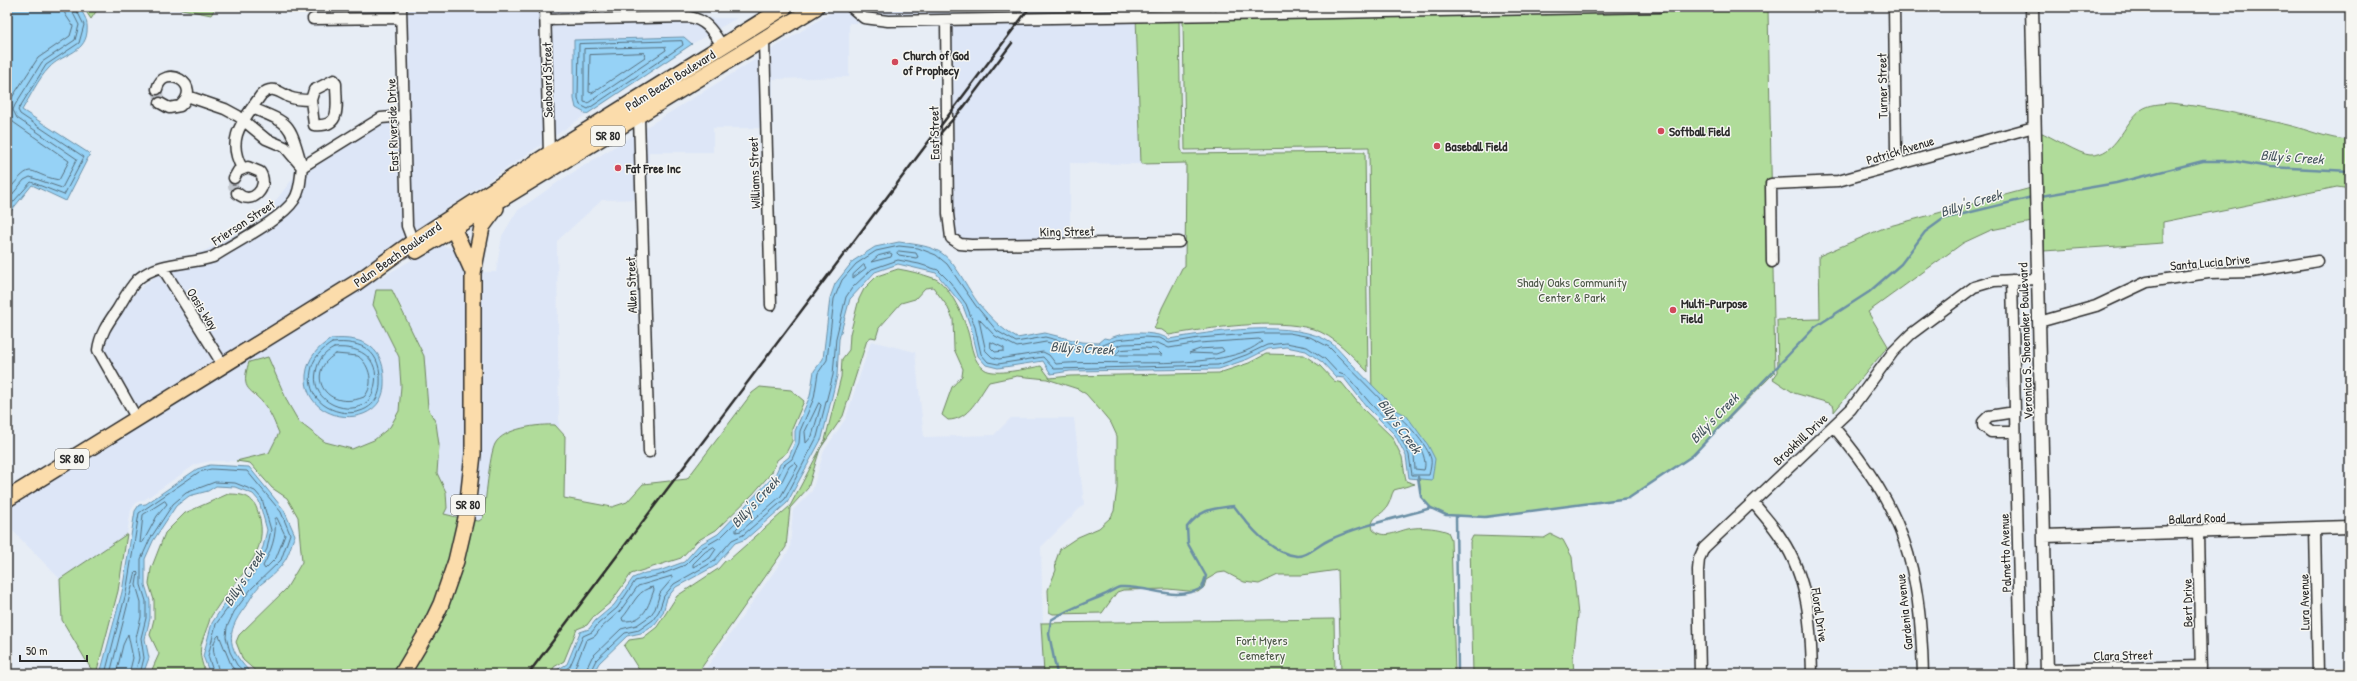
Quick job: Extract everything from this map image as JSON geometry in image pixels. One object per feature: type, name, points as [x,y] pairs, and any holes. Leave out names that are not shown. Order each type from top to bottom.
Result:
[{"type":"main road","name":"Palm Beach Boulevard","points":[[7,499],[360,280],[413,242],[451,224],[549,154],[785,7]]},
{"type":"main road","name":"Palm Beach Boulevard","points":[[510,195],[816,7]]},
{"type":"main road","points":[[639,117],[640,109],[657,88]]},
{"type":"main road","points":[[360,280],[382,271],[451,224],[510,195]]},
{"type":"main road","name":"SR 80","points":[[402,674],[430,627],[441,604],[456,561],[466,518],[473,454],[473,273],[476,250],[478,238],[486,219],[510,195]]},
{"type":"main road","points":[[451,224],[473,273]]},
{"type":"street","name":"East Riverside Drive","points":[[401,7],[407,226],[413,242]]},
{"type":"street","name":"Seaboard Street","points":[[545,7],[549,154]]},
{"type":"street","points":[[851,7],[864,18],[876,21],[1228,11],[1658,7]]},
{"type":"street","name":"Turner Street","points":[[1894,7],[1896,149],[1900,164]]},
{"type":"street","name":"Veronica S. Shoemaker Boulevard","points":[[2032,7],[2047,672]]},
{"type":"street","points":[[545,20],[689,17],[700,19],[710,27],[723,46]]},
{"type":"street","points":[[313,19],[401,18]]},
{"type":"street","name":"East Street","points":[[946,20],[948,214],[951,238],[956,242]]},
{"type":"street","name":"Williams Street","points":[[764,40],[770,305]]},
{"type":"street","points":[[157,89],[166,78],[176,77],[185,83],[187,96],[184,102],[175,108],[169,108],[160,103]]},
{"type":"street","points":[[242,168],[236,156],[236,134],[243,120],[266,90],[274,89],[297,99],[311,100]]},
{"type":"street","points":[[187,96],[225,109],[243,120],[266,139],[285,147],[302,167]]},
{"type":"street","points":[[252,108],[282,120],[290,128],[302,167]]},
{"type":"street","points":[[302,167],[381,118],[404,116]]},
{"type":"street","name":"Allen Street","points":[[639,117],[649,452]]},
{"type":"street","name":"Patrick Avenue","points":[[1772,262],[1771,184],[1838,181],[2034,126]]},
{"type":"street","points":[[234,178],[242,168],[248,167],[260,172],[264,185],[254,197],[244,197],[237,193]]},
{"type":"street","name":"Frierson Street","points":[[137,419],[98,350],[99,338],[137,280],[162,267],[213,257],[284,212],[295,200],[300,188],[302,167]]},
{"type":"street","name":"King Street","points":[[956,242],[971,245],[1180,242]]},
{"type":"street","name":"Santa Lucia Drive","points":[[2039,322],[2096,306],[2147,282],[2208,273],[2252,272],[2318,261]]},
{"type":"street","name":"Oasis Way","points":[[162,267],[223,366]]},
{"type":"street","points":[[2012,280],[2037,279]]},
{"type":"street","name":"Palmetto Avenue","points":[[2012,280],[2022,674]]},
{"type":"street","name":"Brookhill Drive","points":[[1700,674],[1699,559],[1704,548],[1860,399],[1893,352],[1911,334],[1974,287],[1994,281],[2012,280]]},
{"type":"street","points":[[2015,412],[1989,416],[1983,422],[1983,426],[1991,432],[2015,432]]},
{"type":"street","name":"Gardenia Avenue","points":[[1833,426],[1876,482],[1904,540],[1917,585],[1923,674]]},
{"type":"street","name":"Floral Drive","points":[[1753,502],[1782,538],[1802,582],[1811,624],[1812,674]]},
{"type":"street","name":"Ballard Road","points":[[2044,536],[2350,527]]},
{"type":"street","name":"Lura Avenue","points":[[2315,528],[2318,674]]},
{"type":"street","name":"Bert Drive","points":[[2198,532],[2201,670]]},
{"type":"street","name":"Clara Street","points":[[2047,672],[2201,670]]},
{"type":"shaded area","points":[[304,7],[662,7],[662,18],[737,18],[692,44],[684,37],[577,108],[587,114],[433,218],[428,226],[383,257],[136,414],[100,342],[130,298],[166,266],[206,250],[259,222],[309,158],[405,111],[397,11],[311,11]]},
{"type":"shaded area","points":[[840,7],[1067,7],[1062,16],[1136,16],[1141,164],[1070,163],[1070,244],[952,244],[950,22],[849,23],[849,77],[773,79],[773,128],[713,128],[713,152],[649,152],[647,199],[602,200],[557,241],[559,428],[555,425],[542,425],[492,455],[483,518],[479,521],[470,520],[478,272],[496,272],[502,236],[517,211],[564,178]]},
{"type":"shaded area","points":[[441,243],[443,246],[458,248],[467,270],[468,454],[461,518],[444,514],[447,508],[446,492],[437,473],[439,445],[436,423],[428,408],[424,356],[393,290],[376,290],[373,305],[399,357],[401,386],[399,411],[390,427],[374,440],[352,449],[325,442],[299,422],[288,403],[267,357],[250,393],[266,406],[279,433],[270,453],[236,461],[211,461],[196,464],[144,500],[137,502],[131,510],[127,534],[60,579],[7,525],[7,505],[362,285],[384,276]]},
{"type":"shaded area","points":[[871,341],[915,352],[924,437],[994,435],[1011,418],[1074,418],[1084,504],[1041,547],[1044,674],[702,674],[790,549],[793,510],[812,491],[824,451],[846,418]]},
{"type":"green space","points":[[83,7],[99,7],[91,19]]},
{"type":"green space","points":[[172,7],[216,7],[211,15]]},
{"type":"green space","name":"Shady Oaks Community Center & Park","points":[[1768,9],[1775,372],[1692,456],[1629,498],[1485,517],[1446,515],[1431,508],[1421,497],[1418,469],[1414,453],[1372,404],[1369,147],[1185,150],[1183,19]]},
{"type":"green space","points":[[1136,16],[1179,19],[1181,149],[1183,154],[1365,152],[1368,372],[1336,341],[1313,329],[1280,324],[1261,324],[1222,327],[1169,335],[1162,330],[1154,329],[1162,308],[1182,268],[1185,266],[1186,163],[1141,164]]},
{"type":"green space","points":[[2170,103],[2244,115],[2288,125],[2326,136],[2350,140],[2350,189],[2337,187],[2163,222],[2163,243],[2044,251],[2045,219],[2041,220],[2040,132],[2086,154],[2099,154],[2113,145],[2129,123],[2141,110],[2151,105]]},
{"type":"green space","points":[[2031,188],[2032,222],[1991,230],[1963,243],[1868,312],[1888,346],[1834,412],[1834,407],[1829,403],[1794,393],[1773,379],[1778,372],[1777,320],[1820,319],[1819,256],[1886,227]]},
{"type":"green space","points":[[898,269],[933,278],[945,287],[951,294],[961,313],[977,362],[984,369],[989,371],[1003,372],[1041,366],[1050,378],[1070,376],[1219,373],[1249,363],[1266,354],[1304,355],[1320,366],[1334,381],[1342,383],[1363,409],[1392,437],[1402,457],[1406,481],[1415,484],[1394,490],[1385,509],[1374,519],[1372,525],[1373,530],[1383,534],[1393,534],[1408,529],[1418,528],[1436,529],[1448,532],[1451,539],[1455,674],[1341,674],[1338,570],[1302,575],[1278,575],[1259,584],[1244,582],[1225,572],[1218,573],[1206,580],[1204,587],[1198,592],[1168,589],[1123,590],[1117,592],[1102,613],[1053,614],[1049,612],[1048,590],[1056,570],[1055,563],[1060,549],[1078,537],[1099,528],[1111,517],[1114,511],[1117,488],[1117,436],[1111,423],[1086,394],[1078,389],[1047,379],[1017,376],[989,382],[977,401],[967,412],[955,419],[948,420],[942,415],[952,387],[962,376],[963,369],[954,349],[953,319],[947,306],[933,287],[925,288],[915,299],[901,303],[879,328],[876,338],[871,337],[867,340],[843,416],[821,448],[825,440],[841,377],[842,359],[849,350],[850,334],[859,299],[864,289],[877,276]]},
{"type":"green space","points":[[376,290],[392,290],[424,356],[428,408],[436,423],[439,445],[437,473],[446,492],[447,508],[444,514],[461,518],[436,602],[396,674],[259,674],[243,660],[236,642],[239,635],[286,589],[302,562],[298,517],[287,498],[272,488],[250,463],[236,461],[269,453],[279,433],[268,410],[246,385],[245,379],[249,362],[268,357],[288,403],[299,422],[325,442],[352,449],[374,440],[390,427],[399,411],[401,386],[399,357],[373,305]]},
{"type":"green space","points":[[760,387],[791,390],[804,401],[792,429],[792,441],[786,453],[777,460],[772,472],[753,494],[716,530],[697,541],[681,558],[631,574],[611,602],[593,617],[587,625],[577,629],[564,661],[554,667],[551,674],[408,674],[470,520],[479,521],[483,518],[491,458],[495,444],[499,439],[506,434],[522,428],[540,425],[555,425],[565,436],[564,498],[612,507],[627,502],[643,484],[687,479],[752,393]]},
{"type":"green space","points":[[820,450],[808,488],[790,508],[786,547],[697,674],[641,673],[624,646],[629,640],[643,638],[657,627],[677,596],[718,569],[725,561],[730,559],[790,506]]},
{"type":"green space","points":[[228,494],[243,495],[251,499],[258,512],[261,527],[260,540],[257,552],[251,563],[210,618],[200,653],[206,674],[150,674],[159,654],[150,635],[154,619],[154,600],[149,584],[151,569],[165,533],[185,513]]},
{"type":"green space","points":[[127,534],[118,591],[96,674],[94,674],[62,620],[60,579]]},
{"type":"green space","points":[[1551,534],[1563,540],[1572,557],[1578,615],[1573,659],[1574,674],[1473,674],[1470,542],[1473,536],[1544,538]]},
{"type":"green space","name":"Fort Myers Cemetery","points":[[1334,619],[1335,674],[1044,674],[1041,623]]},
{"type":"water","points":[[7,7],[78,7],[84,16],[87,25],[87,32],[82,45],[72,53],[54,63],[45,72],[22,110],[90,154],[66,201],[32,185],[7,216]]},
{"type":"water","points":[[684,37],[692,44],[587,114],[576,108],[574,99],[574,40]]},
{"type":"water","points":[[899,242],[929,247],[944,255],[955,267],[974,298],[983,309],[1001,327],[1017,338],[1045,333],[1081,342],[1098,343],[1104,338],[1109,339],[1122,334],[1130,333],[1156,334],[1169,339],[1207,333],[1252,329],[1297,331],[1316,335],[1334,345],[1398,411],[1406,415],[1428,445],[1435,459],[1432,480],[1409,478],[1406,456],[1395,435],[1366,406],[1344,378],[1336,377],[1322,362],[1306,351],[1286,347],[1268,349],[1248,359],[1219,369],[1070,371],[1051,374],[1043,361],[998,368],[986,365],[978,356],[971,328],[963,306],[936,273],[898,264],[875,272],[850,299],[839,339],[837,376],[822,438],[787,503],[746,539],[735,543],[715,566],[676,587],[667,598],[663,613],[655,624],[641,633],[627,636],[599,663],[593,674],[555,674],[557,670],[567,664],[580,632],[589,629],[595,621],[614,605],[633,578],[684,562],[699,545],[718,534],[775,475],[780,464],[789,457],[795,442],[795,431],[810,396],[814,371],[823,359],[830,298],[835,284],[853,261],[875,247]]},
{"type":"water","points":[[331,339],[363,342],[377,353],[381,362],[384,372],[384,385],[380,400],[371,410],[358,416],[343,416],[329,413],[317,404],[308,392],[306,375],[309,363],[317,350]]},
{"type":"water","points":[[210,465],[249,467],[284,510],[295,535],[281,566],[256,589],[234,625],[232,642],[234,649],[238,657],[252,674],[210,674],[203,656],[212,623],[225,603],[251,571],[263,547],[267,530],[259,501],[253,494],[235,487],[216,486],[208,491],[189,496],[176,506],[153,541],[145,559],[145,585],[150,601],[150,618],[145,639],[149,658],[143,674],[100,674],[122,592],[135,511],[139,505],[146,504],[197,469]]},
{"type":"waterway","name":"Billy's Creek","points":[[2041,196],[2116,183],[2203,161],[2233,161],[2270,167],[2350,171]]},
{"type":"waterway","name":"Billy's Creek","points":[[1418,477],[1421,497],[1431,508],[1446,515],[1485,517],[1629,498],[1692,456],[1815,327],[1869,292],[1901,264],[1925,232],[1943,219],[2032,197]]},
{"type":"waterway","points":[[1057,674],[1049,634],[1051,620],[1057,616],[1120,587],[1141,588],[1171,594],[1181,594],[1202,588],[1206,576],[1188,544],[1187,527],[1202,513],[1219,508],[1234,506],[1253,530],[1269,544],[1287,554],[1301,556],[1329,540],[1354,530],[1431,508]]},
{"type":"waterway","points":[[1456,516],[1458,674]]},
{"type":"tunnel","points":[[157,89],[160,103]]},
{"type":"tunnel","points":[[234,178],[233,186],[237,193]]},
{"type":"railway","points":[[528,674],[1030,7]]},
{"type":"railway","points":[[937,137],[963,108],[1012,43]]},
{"type":"place","name":"Church of God of Prophecy","points":[[895,62]]},
{"type":"place","name":"Softball Field","points":[[1661,131]]},
{"type":"place","name":"Baseball Field","points":[[1437,146]]},
{"type":"place","name":"Fat Free Inc","points":[[618,168]]},
{"type":"place","name":"Multi-Purpose Field","points":[[1673,310]]}]
